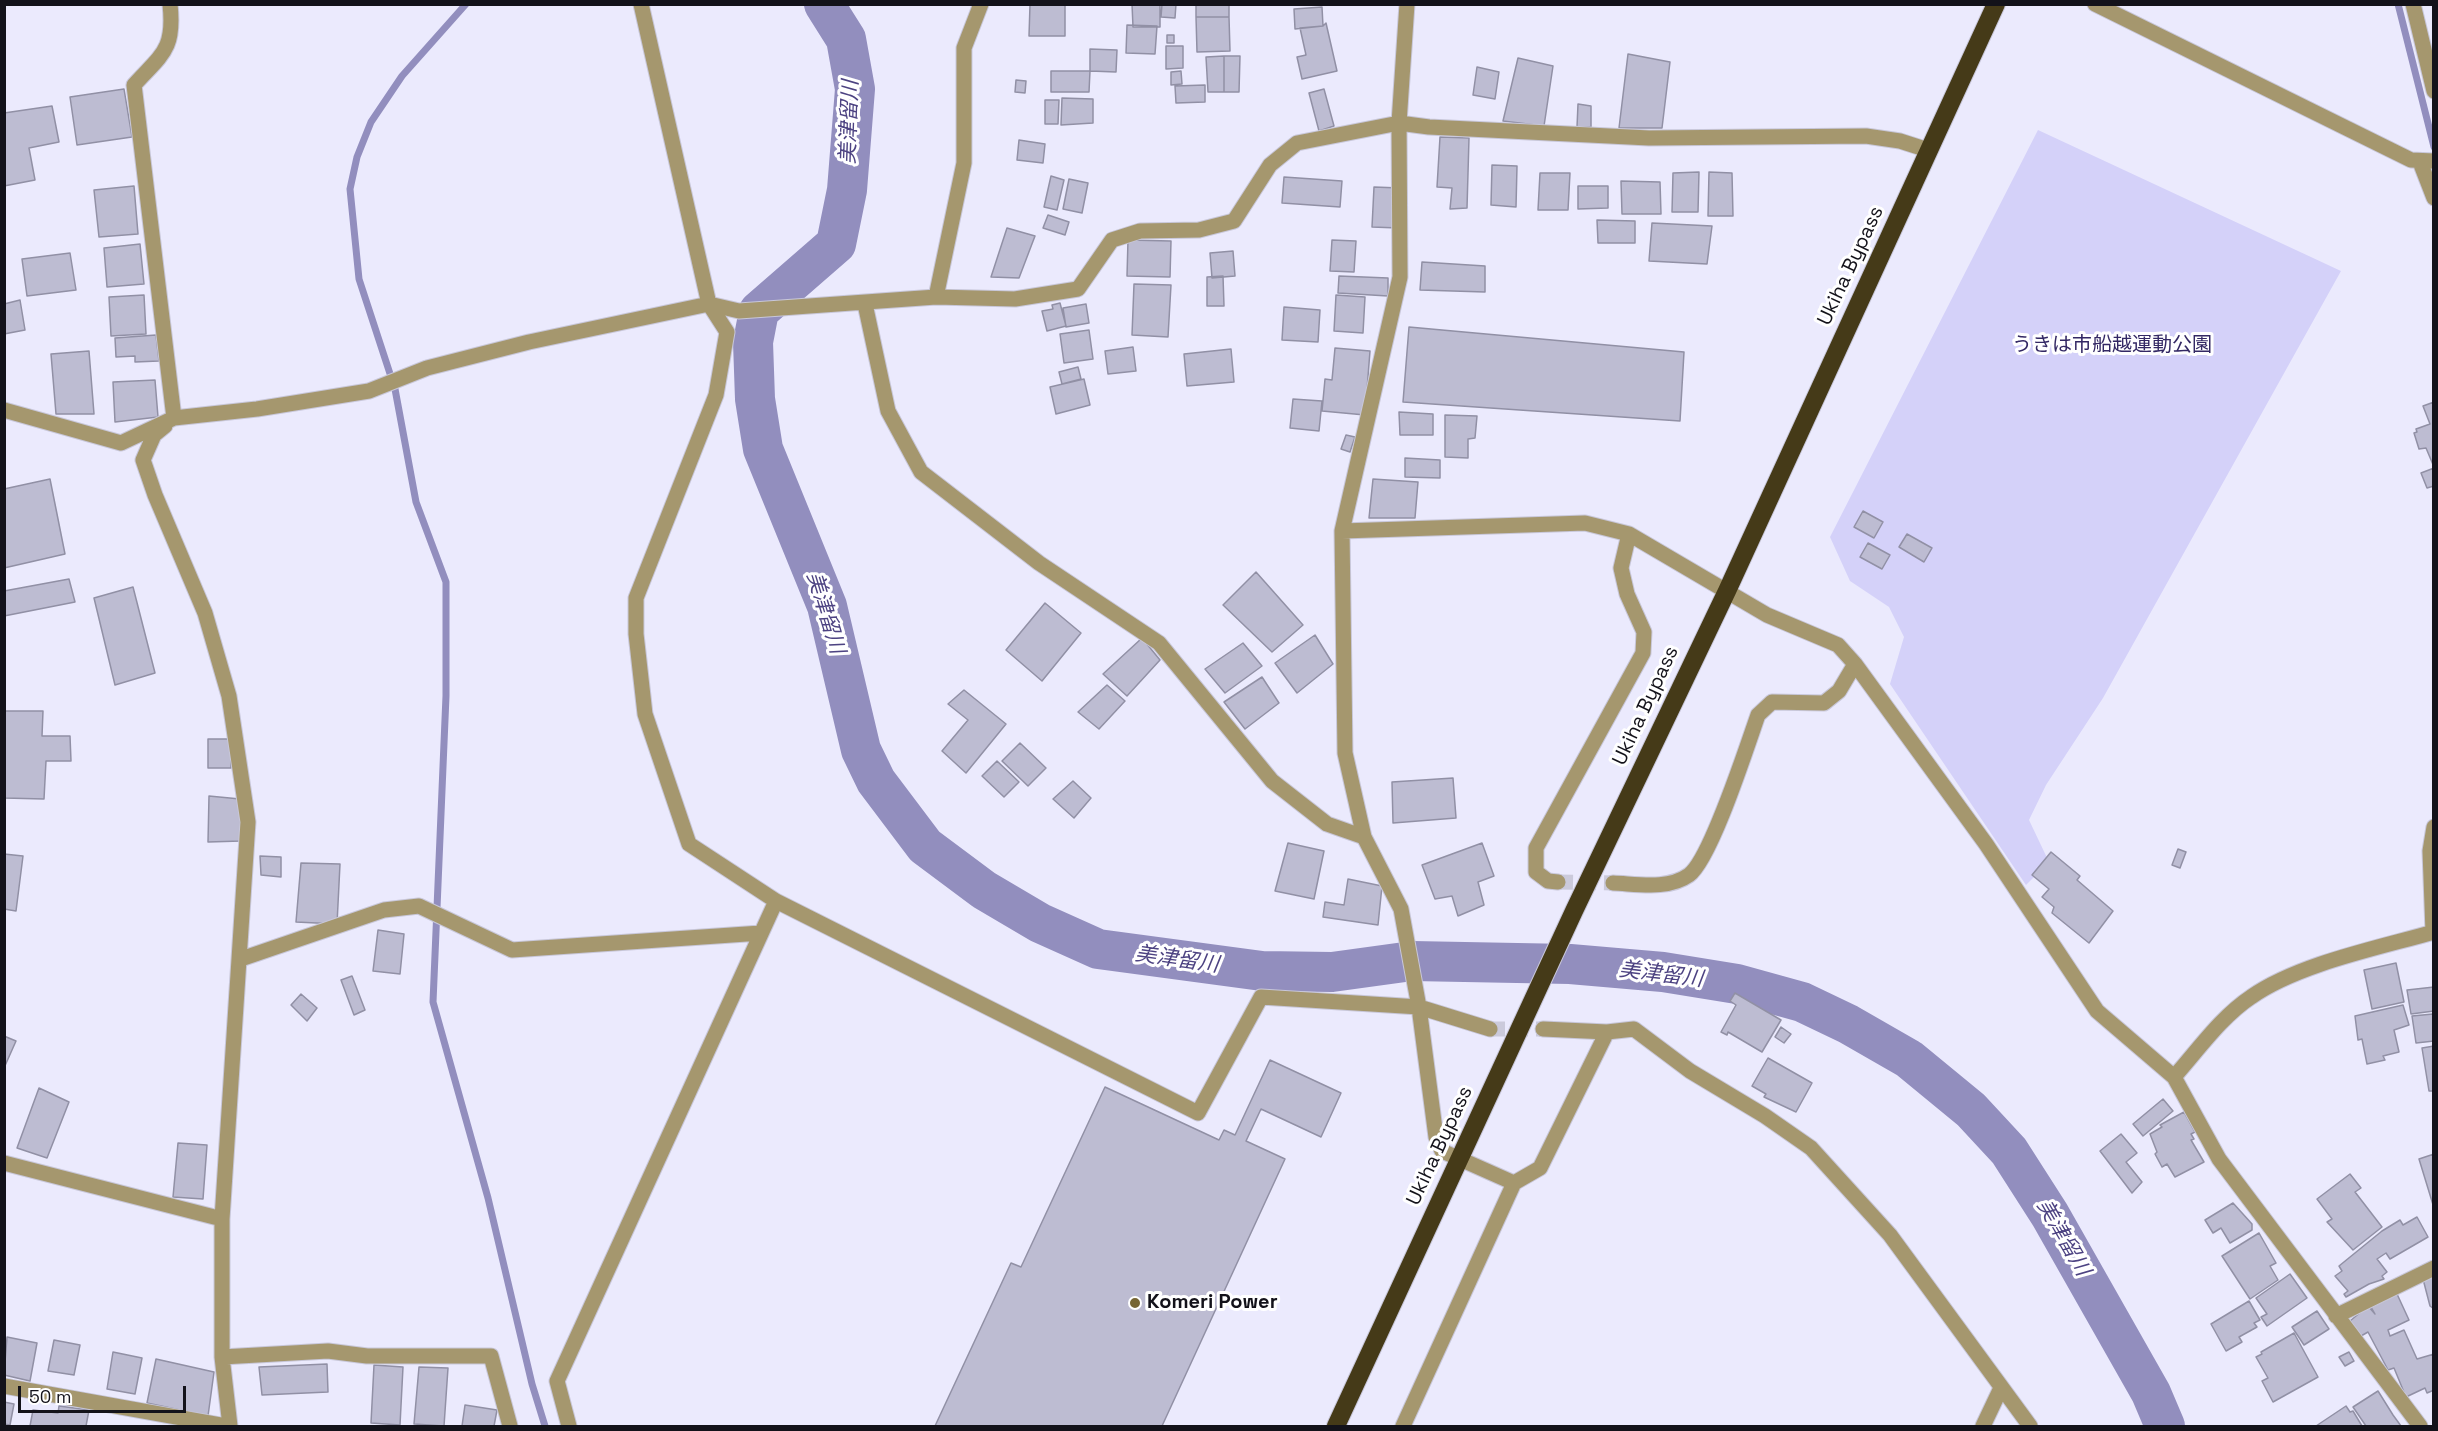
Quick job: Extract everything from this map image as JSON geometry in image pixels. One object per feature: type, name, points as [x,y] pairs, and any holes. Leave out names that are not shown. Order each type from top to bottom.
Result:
[{"type":"highway","name":"Ukiha Bypass","points":[[1336,1426],[1574,911],[1727,591],[1995,4]]},
{"type":"street","points":[[170,4],[172,29],[166,49],[134,86],[174,418]]},
{"type":"street","points":[[641,4],[709,304],[727,333],[716,395],[636,598],[636,634],[645,714],[689,844],[776,901],[1198,1113],[1261,997],[1419,1007],[1490,1029]]},
{"type":"street","points":[[936,297],[964,163],[964,48],[981,4]]},
{"type":"street","points":[[1407,4],[1399,123],[1400,277],[1342,531],[1345,753],[1365,837],[1401,909],[1419,1007],[1436,1137],[1442,1151],[1514,1183]]},
{"type":"street","points":[[2095,4],[2400,155],[2427,162],[2433,198]]},
{"type":"street","points":[[2413,4],[2433,91]]},
{"type":"street","points":[[4,410],[121,442],[174,418],[257,409],[369,391],[427,368],[529,342],[709,304],[739,311],[865,304],[936,297],[1015,299],[1078,289],[1112,240],[1140,231],[1198,230],[1234,221],[1270,165],[1297,143],[1399,123],[1429,127],[1649,138],[1866,136],[1900,141],[1929,150]]},
{"type":"street","points":[[865,304],[888,411],[921,472],[1039,563],[1159,643],[1272,781],[1328,824],[1365,837]]},
{"type":"street","points":[[4,1386],[228,1426],[222,1357],[222,1219],[241,959],[248,822],[230,696],[205,613],[155,495],[143,460],[154,435],[174,418]]},
{"type":"street","points":[[1342,531],[1585,523],[1629,534],[1767,615],[1838,645],[1856,664],[1986,844],[2097,1011],[2174,1077],[2219,1159],[2420,1426]]},
{"type":"street","points":[[1558,882],[1548,881],[1536,872],[1536,848],[1643,653],[1644,632],[1627,594],[1621,568],[1629,534]]},
{"type":"street","points":[[1613,883],[1666,885],[1690,874],[1707,851],[1758,715],[1772,702],[1790,700],[1824,703],[1839,691],[1856,664]]},
{"type":"street","points":[[2174,1077],[2234,1010],[2252,996],[2297,973],[2433,932],[2430,851],[2433,827]]},
{"type":"street","points":[[569,1426],[557,1381],[776,901]]},
{"type":"street","points":[[241,959],[384,910],[419,906],[512,950],[760,933]]},
{"type":"street","points":[[1543,1029],[1607,1032],[1634,1029],[1690,1071],[1765,1116],[1811,1148],[1890,1235],[2030,1426]]},
{"type":"street","points":[[1403,1426],[1514,1183],[1540,1168],[1607,1032]]},
{"type":"street","points":[[4,1163],[222,1219]]},
{"type":"street","points":[[2337,1316],[2433,1268]]},
{"type":"street","points":[[222,1357],[327,1351],[367,1356],[490,1356],[510,1426]]},
{"type":"street","points":[[1983,1426],[2001,1388]]},
{"type":"green space","name":"うきは市船越運動公園","points":[[2038,130],[2341,271],[2103,698],[2046,785],[2029,820],[2049,862],[2026,885],[1890,684],[1904,637],[1889,607],[1850,581],[1830,537]]},
{"type":"building","points":[[1132,4],[1160,4],[1160,27],[1133,27]]},
{"type":"building","points":[[1162,4],[1176,4],[1175,18],[1161,17]]},
{"type":"building","points":[[1196,4],[1229,4],[1229,17],[1196,17]]},
{"type":"building","points":[[1030,5],[1065,5],[1065,36],[1029,36]]},
{"type":"building","points":[[1322,7],[1323,26],[1295,29],[1294,9]]},
{"type":"building","points":[[1196,17],[1229,17],[1230,51],[1197,52]]},
{"type":"building","points":[[1326,23],[1337,71],[1302,79],[1297,57],[1306,55],[1300,28],[1323,26]]},
{"type":"building","points":[[1127,25],[1157,26],[1155,54],[1126,53]]},
{"type":"building","points":[[1167,35],[1174,35],[1174,43],[1167,43]]},
{"type":"building","points":[[1166,46],[1183,46],[1183,68],[1166,69]]},
{"type":"building","points":[[1090,49],[1117,50],[1116,72],[1090,71]]},
{"type":"building","points":[[1628,54],[1670,62],[1662,128],[1619,128]]},
{"type":"building","points":[[1224,56],[1224,92],[1208,92],[1206,57]]},
{"type":"building","points":[[1224,56],[1240,56],[1239,92],[1224,92]]},
{"type":"building","points":[[1518,58],[1553,66],[1544,126],[1503,121]]},
{"type":"building","points":[[1477,67],[1499,72],[1495,99],[1473,95]]},
{"type":"building","points":[[1051,71],[1090,71],[1089,92],[1051,92]]},
{"type":"building","points":[[1181,71],[1182,84],[1171,85],[1171,72]]},
{"type":"building","points":[[1016,80],[1026,81],[1025,93],[1015,92]]},
{"type":"building","points":[[1205,85],[1205,102],[1176,103],[1175,86]]},
{"type":"building","points":[[124,89],[132,137],[77,145],[70,97]]},
{"type":"building","points":[[1324,89],[1334,126],[1319,131],[1309,93]]},
{"type":"building","points":[[1062,98],[1093,99],[1093,123],[1061,125]]},
{"type":"building","points":[[1045,100],[1059,100],[1058,124],[1045,124]]},
{"type":"building","points":[[1578,104],[1591,106],[1591,127],[1577,127]]},
{"type":"building","points":[[52,106],[59,142],[29,148],[35,180],[4,186],[4,113]]},
{"type":"building","points":[[1440,137],[1469,138],[1467,208],[1450,209],[1452,188],[1437,187]]},
{"type":"building","points":[[1019,140],[1045,144],[1043,163],[1017,160]]},
{"type":"building","points":[[1492,165],[1517,166],[1516,207],[1491,205]]},
{"type":"building","points":[[1699,172],[1698,212],[1672,212],[1673,173]]},
{"type":"building","points":[[1709,172],[1732,173],[1733,216],[1708,216]]},
{"type":"building","points":[[1540,173],[1570,173],[1568,210],[1538,210]]},
{"type":"building","points":[[1051,176],[1064,180],[1057,210],[1044,207]]},
{"type":"building","points":[[1284,177],[1342,181],[1340,207],[1282,203]]},
{"type":"building","points":[[1069,179],[1088,183],[1082,213],[1063,209]]},
{"type":"building","points":[[1621,181],[1660,182],[1661,214],[1622,214]]},
{"type":"building","points":[[134,186],[138,234],[99,237],[94,190]]},
{"type":"building","points":[[1578,186],[1608,186],[1608,208],[1578,209]]},
{"type":"building","points":[[1374,187],[1400,188],[1398,228],[1372,227]]},
{"type":"building","points":[[1048,215],[1069,222],[1065,235],[1043,228]]},
{"type":"building","points":[[1597,220],[1635,221],[1635,243],[1598,243]]},
{"type":"building","points":[[1652,223],[1712,226],[1707,264],[1649,261]]},
{"type":"building","points":[[1007,228],[1035,236],[1019,278],[991,277]]},
{"type":"building","points":[[1128,240],[1171,241],[1170,277],[1127,276]]},
{"type":"building","points":[[1332,240],[1356,241],[1354,272],[1330,271]]},
{"type":"building","points":[[140,244],[144,284],[107,287],[104,248]]},
{"type":"building","points":[[1233,251],[1235,276],[1212,278],[1210,253]]},
{"type":"building","points":[[70,253],[76,290],[27,296],[22,259]]},
{"type":"building","points":[[1422,262],[1485,266],[1485,292],[1420,290]]},
{"type":"building","points":[[1223,276],[1224,306],[1207,306],[1207,277]]},
{"type":"building","points":[[1339,276],[1388,278],[1388,296],[1338,293]]},
{"type":"building","points":[[1134,284],[1171,285],[1168,337],[1132,335]]},
{"type":"building","points":[[144,295],[146,334],[111,336],[109,297]]},
{"type":"building","points":[[1336,295],[1365,297],[1363,333],[1334,331]]},
{"type":"building","points":[[20,300],[25,330],[4,334],[4,304]]},
{"type":"building","points":[[1060,303],[1066,326],[1047,331],[1042,311],[1053,309],[1052,305]]},
{"type":"building","points":[[1086,304],[1089,323],[1066,327],[1063,308]]},
{"type":"building","points":[[1284,307],[1320,310],[1318,342],[1282,340]]},
{"type":"building","points":[[1409,327],[1684,352],[1680,421],[1403,402]]},
{"type":"building","points":[[1089,330],[1093,359],[1064,363],[1060,334]]},
{"type":"building","points":[[156,335],[159,361],[135,362],[135,356],[116,357],[115,338]]},
{"type":"building","points":[[1133,347],[1136,371],[1108,374],[1105,351]]},
{"type":"building","points":[[1335,348],[1370,351],[1365,415],[1322,411],[1325,379],[1332,380]]},
{"type":"building","points":[[1231,349],[1234,382],[1187,386],[1184,354]]},
{"type":"building","points":[[89,351],[94,414],[56,414],[51,354]]},
{"type":"building","points":[[1078,367],[1081,379],[1062,384],[1059,372]]},
{"type":"building","points":[[1084,379],[1090,405],[1056,414],[1050,387]]},
{"type":"building","points":[[155,380],[158,417],[115,422],[113,382]]},
{"type":"building","points":[[1293,399],[1322,401],[1319,431],[1290,428]]},
{"type":"building","points":[[2434,402],[2434,467],[2426,448],[2419,449],[2414,433],[2417,432],[2416,429],[2430,424],[2423,406]]},
{"type":"building","points":[[1399,412],[1433,414],[1433,435],[1400,435]]},
{"type":"building","points":[[1445,415],[1477,416],[1475,438],[1468,439],[1468,458],[1445,457]]},
{"type":"building","points":[[1346,435],[1355,437],[1350,452],[1341,449]]},
{"type":"building","points":[[1405,458],[1440,460],[1440,478],[1405,477]]},
{"type":"building","points":[[2434,468],[2434,486],[2427,488],[2421,473]]},
{"type":"building","points":[[50,479],[65,554],[4,568],[4,489]]},
{"type":"building","points":[[1373,479],[1418,482],[1415,518],[1369,518]]},
{"type":"building","points":[[1863,511],[1883,522],[1874,538],[1854,527]]},
{"type":"building","points":[[1907,534],[1932,548],[1924,562],[1899,547]]},
{"type":"building","points":[[1868,543],[1890,555],[1882,569],[1860,557]]},
{"type":"building","points":[[1256,572],[1303,625],[1272,652],[1223,605]]},
{"type":"building","points":[[69,579],[75,602],[4,616],[4,591]]},
{"type":"building","points":[[133,587],[155,673],[115,685],[94,598]]},
{"type":"building","points":[[1045,603],[1081,633],[1042,681],[1006,650]]},
{"type":"building","points":[[1315,635],[1333,664],[1297,693],[1275,663]]},
{"type":"building","points":[[1142,638],[1160,660],[1127,696],[1103,674]]},
{"type":"building","points":[[1243,643],[1262,666],[1225,693],[1205,669]]},
{"type":"building","points":[[1262,677],[1279,703],[1245,729],[1224,702]]},
{"type":"building","points":[[1107,685],[1125,701],[1099,729],[1078,712]]},
{"type":"building","points":[[964,690],[1006,724],[966,773],[942,751],[968,720],[948,704]]},
{"type":"building","points":[[4,711],[43,711],[42,736],[70,736],[71,761],[46,761],[44,799],[4,798]]},
{"type":"building","points":[[208,739],[231,739],[231,768],[208,768]]},
{"type":"building","points":[[1020,743],[1046,768],[1028,786],[1002,761]]},
{"type":"building","points":[[997,761],[1019,782],[1004,797],[982,776]]},
{"type":"building","points":[[1453,778],[1456,818],[1393,823],[1392,782]]},
{"type":"building","points":[[1073,781],[1091,798],[1074,818],[1053,799]]},
{"type":"building","points":[[209,796],[240,799],[241,841],[208,842]]},
{"type":"building","points":[[1288,843],[1324,851],[1314,899],[1275,891]]},
{"type":"building","points":[[1482,843],[1494,876],[1478,882],[1484,905],[1458,916],[1452,896],[1435,899],[1422,865]]},
{"type":"building","points":[[2178,849],[2186,852],[2180,868],[2172,865]]},
{"type":"building","points":[[2051,852],[2080,876],[2077,880],[2113,911],[2089,943],[2052,913],[2054,907],[2042,897],[2049,889],[2032,875]]},
{"type":"building","points":[[4,854],[23,856],[16,911],[4,909]]},
{"type":"building","points":[[260,856],[281,857],[281,877],[261,875]]},
{"type":"building","points":[[301,863],[340,864],[337,924],[296,922]]},
{"type":"building","points":[[1348,879],[1382,886],[1378,925],[1323,917],[1325,902],[1344,905]]},
{"type":"building","points":[[378,930],[404,934],[400,974],[373,971]]},
{"type":"building","points":[[2396,963],[2404,1002],[2372,1009],[2364,970]]},
{"type":"building","points":[[352,976],[365,1010],[354,1015],[341,980]]},
{"type":"building","points":[[2434,987],[2434,1011],[2411,1014],[2407,990]]},
{"type":"building","points":[[1735,993],[1781,1020],[1762,1052],[1728,1032],[1727,1035],[1721,1032],[1736,1005],[1730,1001]]},
{"type":"building","points":[[301,994],[317,1008],[307,1021],[291,1005]]},
{"type":"building","points":[[2403,1005],[2409,1025],[2394,1030],[2399,1052],[2383,1056],[2385,1060],[2367,1064],[2362,1039],[2358,1040],[2355,1016]]},
{"type":"building","points":[[2433,1014],[2434,1041],[2416,1043],[2412,1016]]},
{"type":"building","points":[[1781,1027],[1791,1034],[1784,1043],[1775,1037]]},
{"type":"building","points":[[4,1036],[16,1041],[4,1068]]},
{"type":"building","points":[[2434,1046],[2434,1091],[2429,1091],[2422,1048]]},
{"type":"building","points":[[1768,1058],[1812,1083],[1796,1112],[1764,1097],[1766,1094],[1752,1086]]},
{"type":"building","points":[[1270,1060],[1341,1093],[1321,1137],[1261,1109],[1246,1141],[1285,1159],[1162,1426],[935,1426],[1011,1263],[1021,1267],[1105,1087],[1219,1140],[1224,1130],[1235,1135]]},
{"type":"building","points":[[39,1088],[69,1102],[47,1158],[17,1148]]},
{"type":"building","points":[[2163,1099],[2173,1111],[2143,1136],[2133,1124]]},
{"type":"building","points":[[2184,1112],[2195,1132],[2191,1134],[2194,1139],[2191,1140],[2204,1162],[2175,1177],[2167,1164],[2162,1167],[2155,1154],[2157,1152],[2150,1134],[2162,1127],[2160,1125]]},
{"type":"building","points":[[2121,1134],[2137,1153],[2126,1162],[2142,1182],[2132,1193],[2100,1151]]},
{"type":"building","points":[[178,1143],[207,1145],[203,1199],[173,1197]]},
{"type":"building","points":[[2434,1154],[2434,1208],[2419,1159]]},
{"type":"building","points":[[2350,1174],[2361,1188],[2355,1192],[2382,1227],[2353,1250],[2327,1222],[2332,1219],[2317,1199]]},
{"type":"building","points":[[2233,1203],[2252,1224],[2252,1230],[2230,1243],[2221,1228],[2213,1233],[2205,1220]]},
{"type":"building","points":[[2417,1217],[2428,1237],[2390,1259],[2386,1253],[2377,1259],[2387,1272],[2382,1276],[2384,1279],[2369,1284],[2346,1297],[2344,1294],[2348,1291],[2335,1276],[2342,1271],[2339,1266],[2382,1231],[2400,1220],[2403,1225]]},
{"type":"building","points":[[2259,1233],[2276,1263],[2270,1266],[2278,1280],[2250,1299],[2222,1256]]},
{"type":"building","points":[[2290,1274],[2307,1298],[2267,1326],[2261,1317],[2267,1314],[2256,1298]]},
{"type":"building","points":[[2434,1275],[2434,1309],[2430,1306],[2423,1279]]},
{"type":"building","points":[[2397,1294],[2409,1320],[2388,1330],[2390,1336],[2404,1330],[2417,1359],[2434,1354],[2434,1390],[2427,1393],[2425,1388],[2406,1397],[2394,1368],[2388,1370],[2368,1332],[2361,1336],[2350,1321],[2368,1306],[2375,1314],[2371,1307]]},
{"type":"building","points":[[2249,1301],[2260,1320],[2254,1323],[2257,1327],[2239,1337],[2242,1342],[2226,1351],[2211,1324]]},
{"type":"building","points":[[2317,1311],[2329,1329],[2304,1345],[2292,1327]]},
{"type":"building","points":[[2294,1333],[2318,1377],[2273,1402],[2262,1381],[2268,1378],[2256,1357]]},
{"type":"building","points":[[7,1337],[37,1343],[30,1381],[4,1375]]},
{"type":"building","points":[[54,1340],[80,1345],[74,1375],[48,1371]]},
{"type":"building","points":[[113,1352],[142,1358],[135,1394],[107,1389]]},
{"type":"building","points":[[2349,1352],[2354,1361],[2345,1366],[2339,1357]]},
{"type":"building","points":[[156,1359],[214,1372],[208,1416],[147,1403]]},
{"type":"building","points":[[327,1364],[328,1392],[262,1395],[259,1367]]},
{"type":"building","points":[[374,1365],[403,1367],[400,1425],[371,1423]]},
{"type":"building","points":[[419,1367],[448,1368],[444,1426],[414,1424]]},
{"type":"building","points":[[2378,1391],[2401,1426],[2366,1426],[2353,1407]]},
{"type":"building","points":[[4,1402],[14,1404],[10,1425],[4,1424]]},
{"type":"building","points":[[465,1405],[497,1410],[494,1426],[462,1426]]},
{"type":"building","points":[[59,1406],[89,1410],[86,1426],[30,1426],[33,1410],[58,1413]]},
{"type":"building","points":[[2346,1406],[2350,1412],[2353,1411],[2362,1426],[2316,1426]]},
{"type":"waterway","points":[[466,4],[402,76],[371,122],[357,157],[350,189],[359,279],[395,389],[416,502],[446,582],[446,696],[433,1002],[488,1198],[532,1384],[545,1426]]},
{"type":"waterway","name":"美津留川","points":[[824,4],[846,39],[855,89],[847,190],[836,244],[759,311],[753,342],[755,399],[763,449],[827,606],[861,750],[876,781],[925,846],[984,890],[1040,923],[1098,949],[1262,971],[1332,972],[1412,961],[1570,964],[1663,972],[1737,984],[1802,1002],[1848,1024],[1909,1059],[1971,1110],[2009,1151],[2050,1215],[2151,1393],[2165,1426]]},
{"type":"waterway","points":[[2398,4],[2434,147]]},
{"type":"tunnel","points":[[1558,882],[1613,883]]},
{"type":"tunnel","points":[[1490,1029],[1543,1029]]},
{"type":"place","name":"Komeri Power","points":[[1135,1303]]}]
